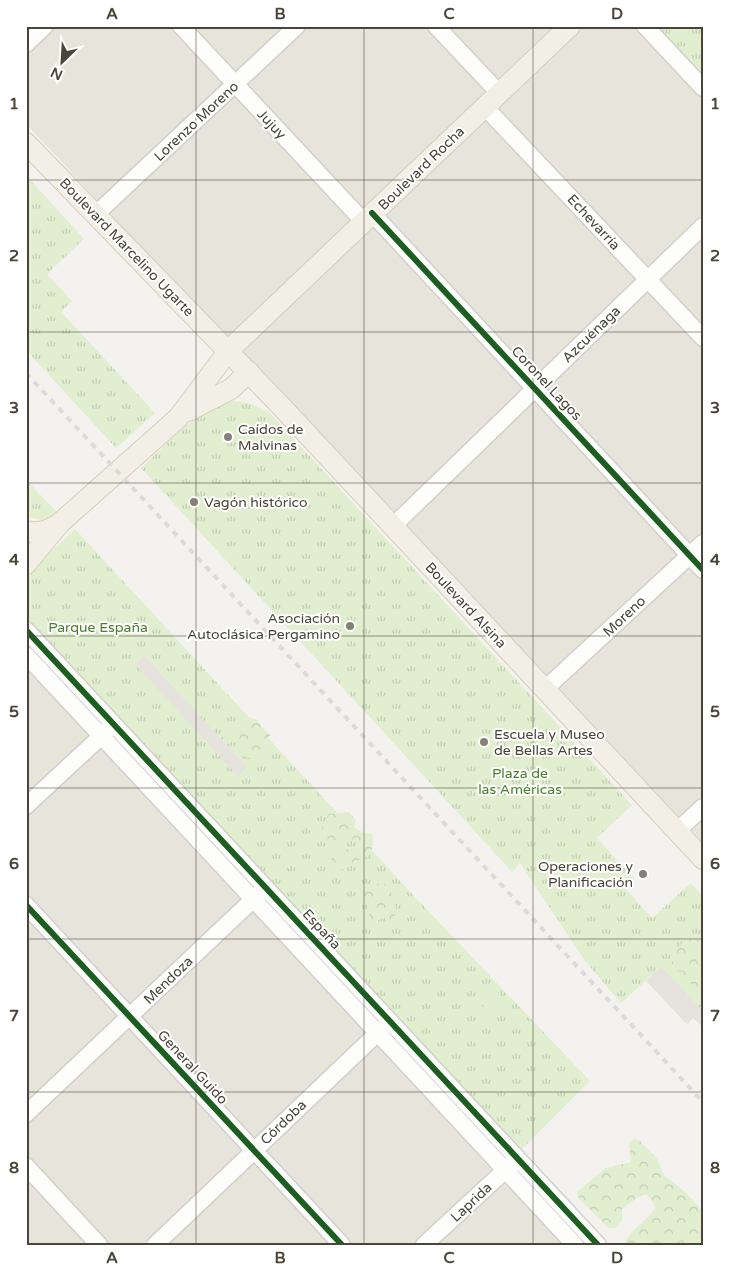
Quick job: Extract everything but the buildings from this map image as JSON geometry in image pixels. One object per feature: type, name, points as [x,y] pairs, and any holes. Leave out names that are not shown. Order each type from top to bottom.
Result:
[{"type":"main road","name":"Boulevard Rocha","points":[[178,418],[228,350],[570,26]]},
{"type":"main road","name":"Boulevard Marcelino Ugarte","points":[[26,144],[228,350]]},
{"type":"main road","name":"Boulevard Alsina","points":[[228,350],[703,859]]},
{"type":"main road","points":[[26,564],[60,523],[178,418],[231,389],[249,372]]},
{"type":"main road","points":[[26,531],[44,532],[60,523]]},
{"type":"street","points":[[26,44],[45,26]]},
{"type":"street","name":"Jujuy","points":[[181,26],[235,84],[368,217]]},
{"type":"street","name":"Lorenzo Moreno","points":[[95,215],[297,26]]},
{"type":"street","points":[[436,26],[499,92]]},
{"type":"street","points":[[645,26],[703,88]]},
{"type":"street","name":"Echevarría","points":[[485,106],[703,338]]},
{"type":"street","name":"Coronel Lagos","points":[[368,217],[535,388],[703,570]]},
{"type":"street","name":"Azcuénaga","points":[[392,526],[703,226]]},
{"type":"street","name":"Moreno","points":[[545,689],[703,542]]},
{"type":"street","name":"España","points":[[26,630],[108,730],[254,898],[518,1158],[598,1245]]},
{"type":"street","name":"España","points":[[26,655],[108,730],[266,887],[506,1170],[575,1245]]},
{"type":"street","points":[[26,806],[108,730]]},
{"type":"street","points":[[677,831],[703,807]]},
{"type":"street","name":"Mendoza","points":[[26,1114],[266,887]]},
{"type":"street","name":"General Guido","points":[[26,905],[342,1245]]},
{"type":"street","name":"Córdoba","points":[[155,1245],[384,1026]]},
{"type":"street","name":"Laprida","points":[[424,1245],[518,1158]]},
{"type":"street","points":[[26,1166],[99,1245]]},
{"type":"shaded area","points":[[26,26],[634,26],[703,99],[703,842],[26,124]]},
{"type":"shaded area","points":[[144,656],[247,767],[238,776],[135,664]]},
{"type":"shaded area","points":[[26,667],[564,1245],[26,1245]]},
{"type":"shaded area","points":[[661,967],[703,1011],[703,1027],[693,1018],[687,1024],[646,981]]},
{"type":"green space","points":[[654,26],[703,26],[703,78]]},
{"type":"green space","points":[[26,175],[84,239],[47,274],[72,301],[61,312],[155,413],[116,448],[26,350]]},
{"type":"green space","name":"Plaza de las Américas","points":[[234,401],[249,403],[268,411],[632,805],[597,838],[634,879],[625,888],[652,918],[691,883],[703,896],[703,1009],[687,1024],[665,1001],[661,967],[621,1003],[586,962],[520,863],[512,872],[141,468],[197,418],[222,404]]},
{"type":"green space","points":[[26,480],[58,513],[46,521],[26,516]]},
{"type":"green space","name":"Parque España","points":[[75,529],[415,897],[590,1081],[520,1151],[26,624],[26,573],[34,568]]},
{"type":"green space","points":[[251,718],[258,720],[270,735],[264,748],[256,751],[250,758],[243,758],[240,753],[248,743],[246,739],[236,739],[222,745],[219,741],[226,731],[242,726]]},
{"type":"green space","points":[[349,812],[356,821],[354,827],[362,832],[372,834],[373,845],[371,852],[366,857],[355,861],[338,872],[330,865],[332,855],[359,844],[354,839],[346,841],[331,840],[323,836],[322,826],[329,814]]},
{"type":"green space","points":[[376,884],[389,885],[397,912],[390,922],[384,918],[375,921],[370,918],[367,905],[360,902],[357,895],[365,886],[371,885],[374,887]]},
{"type":"green space","points":[[685,940],[703,940],[703,1001],[696,1000],[690,994],[692,985],[682,971],[670,968],[676,950]]},
{"type":"green space","points":[[497,992],[509,1005],[494,1021],[481,1008]]},
{"type":"green space","points":[[634,1139],[640,1141],[657,1159],[664,1175],[685,1192],[701,1209],[703,1214],[703,1245],[624,1245],[629,1235],[655,1208],[646,1194],[638,1197],[622,1209],[622,1221],[616,1228],[609,1228],[579,1199],[577,1192],[606,1168],[631,1162],[629,1143]]},
{"type":"railway","points":[[26,373],[703,1102]]},
{"type":"cycle path","points":[[372,213],[703,570]]},
{"type":"cycle path","points":[[26,630],[598,1245]]},
{"type":"cycle path","points":[[26,905],[342,1245]]},
{"type":"place","name":"Caídos de Malvinas","points":[[228,437]]},
{"type":"place","name":"Vagón histórico","points":[[194,502]]},
{"type":"place","name":"Asociación Autoclásica Pergamino","points":[[350,626]]},
{"type":"place","name":"Escuela y Museo de Bellas Artes","points":[[484,742]]},
{"type":"place","name":"Operaciones y Planificación","points":[[643,874]]}]
